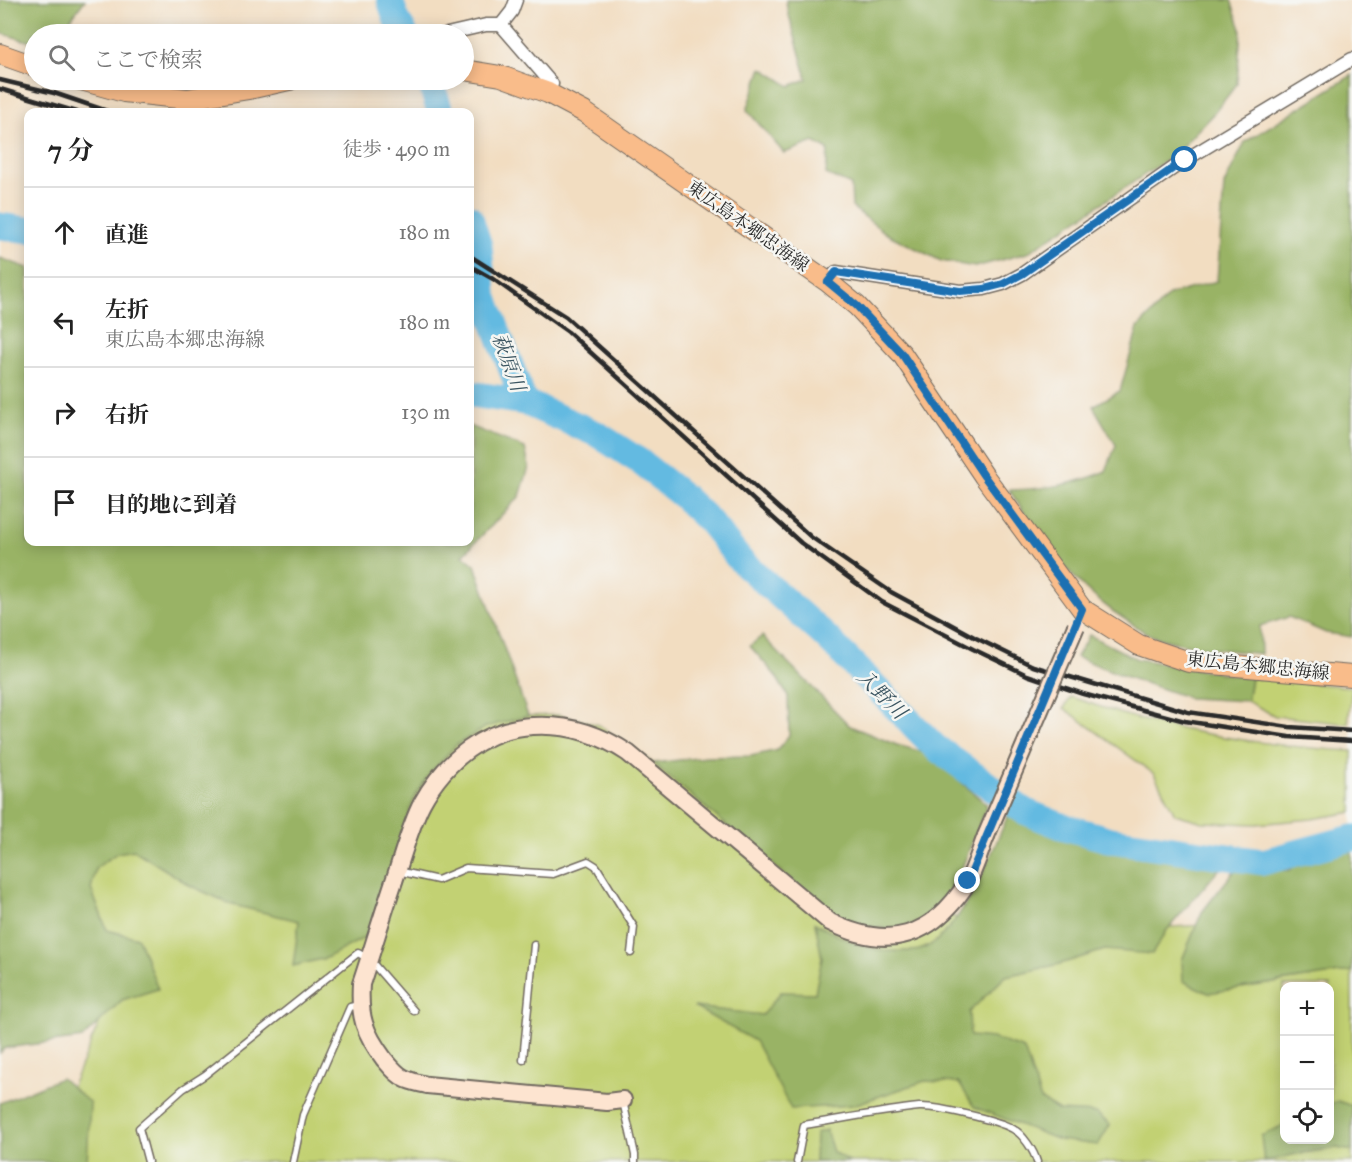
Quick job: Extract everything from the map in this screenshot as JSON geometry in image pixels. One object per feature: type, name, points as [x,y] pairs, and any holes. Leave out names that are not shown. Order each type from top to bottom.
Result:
[{"type":"main road","points":[[0,54],[24,62]]},
{"type":"main road","name":"東広島本郷忠海線","points":[[474,72],[501,76],[548,93],[584,112],[828,282],[857,306],[902,354],[1079,617],[1139,645],[1189,662],[1352,676]]},
{"type":"main road","points":[[117,90],[187,99],[243,90]]},
{"type":"street","points":[[501,25],[512,11],[516,0]]},
{"type":"street","points":[[474,28],[501,25],[552,84],[548,93]]},
{"type":"street","points":[[828,282],[836,272],[960,291],[984,289],[1003,284],[1022,274],[1185,160],[1352,59]]},
{"type":"street","points":[[623,1100],[607,1102],[427,1085],[403,1078],[370,1041],[363,1023],[360,1005],[361,984],[421,805],[460,754],[494,734],[520,726],[583,730],[610,741],[628,753],[830,922],[865,935],[883,938],[907,936],[930,923],[950,906],[968,881],[1079,617]]},
{"type":"lane","points":[[397,871],[438,880],[466,868],[553,874],[588,861],[596,866],[634,927],[631,953]]},
{"type":"lane","points":[[523,1060],[534,945]]},
{"type":"lane","points":[[148,1162],[139,1128],[183,1089],[358,953],[369,959],[414,1011]]},
{"type":"lane","points":[[294,1162],[303,1115],[350,1007],[360,1005]]},
{"type":"lane","points":[[623,1100],[635,1162]]},
{"type":"lane","points":[[797,1162],[804,1125],[921,1107],[960,1112],[1014,1129],[1027,1144],[1036,1162]]},
{"type":"green space","points":[[0,0],[85,0],[68,24],[24,24],[24,40],[0,33]]},
{"type":"green space","points":[[786,0],[1231,0],[1241,29],[1237,84],[1215,112],[1174,155],[1027,253],[975,267],[941,261],[887,234],[852,207],[851,185],[826,174],[828,150],[814,142],[784,153],[747,110],[762,68],[790,86],[807,79]]},
{"type":"green space","points":[[1352,75],[1352,637],[1326,633],[1289,617],[1260,626],[1261,654],[1193,646],[1153,636],[1109,609],[1076,579],[1048,546],[1009,490],[1059,485],[1083,480],[1106,471],[1116,445],[1093,406],[1120,391],[1138,328],[1169,295],[1217,281],[1224,185],[1245,142]]},
{"type":"green space","points":[[0,258],[24,267],[24,546],[472,546],[463,555],[475,565],[528,716],[486,727],[456,745],[429,775],[415,796],[368,936],[326,958],[293,966],[299,921],[233,905],[191,886],[134,850],[117,853],[96,868],[91,889],[107,930],[138,938],[158,989],[122,1000],[83,1038],[5,1048],[0,1053]]},
{"type":"green space","points":[[474,428],[525,448],[529,467],[520,496],[474,544]]},
{"type":"green space","points":[[1089,635],[1137,659],[1251,678],[1247,701],[1189,698],[1076,657]]},
{"type":"green space","points":[[762,636],[850,726],[897,745],[930,754],[987,805],[952,893],[927,919],[894,930],[852,924],[824,908],[653,763],[706,757],[751,756],[778,750],[789,735],[788,696],[775,675],[750,646]]},
{"type":"green space","points":[[1251,678],[1352,687],[1348,724],[1275,716],[1247,701]]},
{"type":"green space","points":[[1071,697],[1134,718],[1204,734],[1278,745],[1352,751],[1352,812],[1312,819],[1256,824],[1203,822],[1175,814],[1154,774],[1064,708]]},
{"type":"green space","points":[[560,715],[599,725],[653,763],[852,880],[1010,937],[1352,916],[1352,1162],[63,1162],[54,1128],[121,972],[65,877],[117,836],[448,729],[528,716]]},
{"type":"green space","points":[[1010,810],[1080,843],[1222,866],[1167,930],[1152,954],[1105,950],[1060,964],[1006,976],[969,1012],[970,1036],[992,1038],[1024,1049],[1041,1100],[1059,1111],[1096,1113],[1110,1125],[1098,1145],[1059,1140],[974,1107],[959,1083],[925,1081],[853,1105],[791,1109],[755,1041],[694,1007],[762,1015],[781,992],[815,993],[822,958],[815,923],[858,945],[880,950],[916,951],[934,943],[948,929],[974,890]]},
{"type":"green space","points":[[1352,841],[1352,971],[1208,993],[1183,981],[1182,960],[1202,912],[1235,870],[1290,870],[1302,855],[1334,843]]},
{"type":"green space","points":[[61,1078],[90,1103],[87,1162],[0,1162],[0,1103]]},
{"type":"green space","points":[[1338,1101],[1352,1106],[1352,1151],[1337,1148],[1296,1154],[1264,1162],[1261,1136],[1280,1127],[1280,1144],[1334,1144],[1334,1103]]},
{"type":"green space","points":[[826,1130],[833,1152],[849,1162],[815,1162],[816,1133]]},
{"type":"waterway","name":"萩原川","points":[[390,0],[399,24]]},
{"type":"waterway","name":"萩原川","points":[[433,90],[439,108]]},
{"type":"waterway","name":"入野川","points":[[0,226],[24,229]]},
{"type":"waterway","name":"萩原川","points":[[474,230],[479,246],[483,293],[524,402]]},
{"type":"waterway","name":"入野川","points":[[474,395],[524,402],[597,434],[639,461],[683,496],[709,521],[740,560],[826,637],[935,747],[1024,811],[1061,826],[1111,840],[1263,862],[1352,838]]},
{"type":"railway","points":[[0,80],[24,86]]},
{"type":"railway","points":[[0,89],[64,108]]},
{"type":"railway","points":[[42,90],[98,108]]},
{"type":"railway","points":[[474,259],[566,317],[811,537],[891,592],[976,638],[1033,666],[1188,712],[1289,727],[1352,731]]},
{"type":"railway","points":[[474,268],[568,332],[801,543],[882,602],[1027,675],[1083,694],[1185,721],[1289,737],[1352,741]]},
{"type":"route","points":[[968,881],[1082,609],[984,476],[902,354],[857,306],[828,282],[836,272],[960,291],[984,289],[1003,284],[1022,274],[1185,160]]}]
